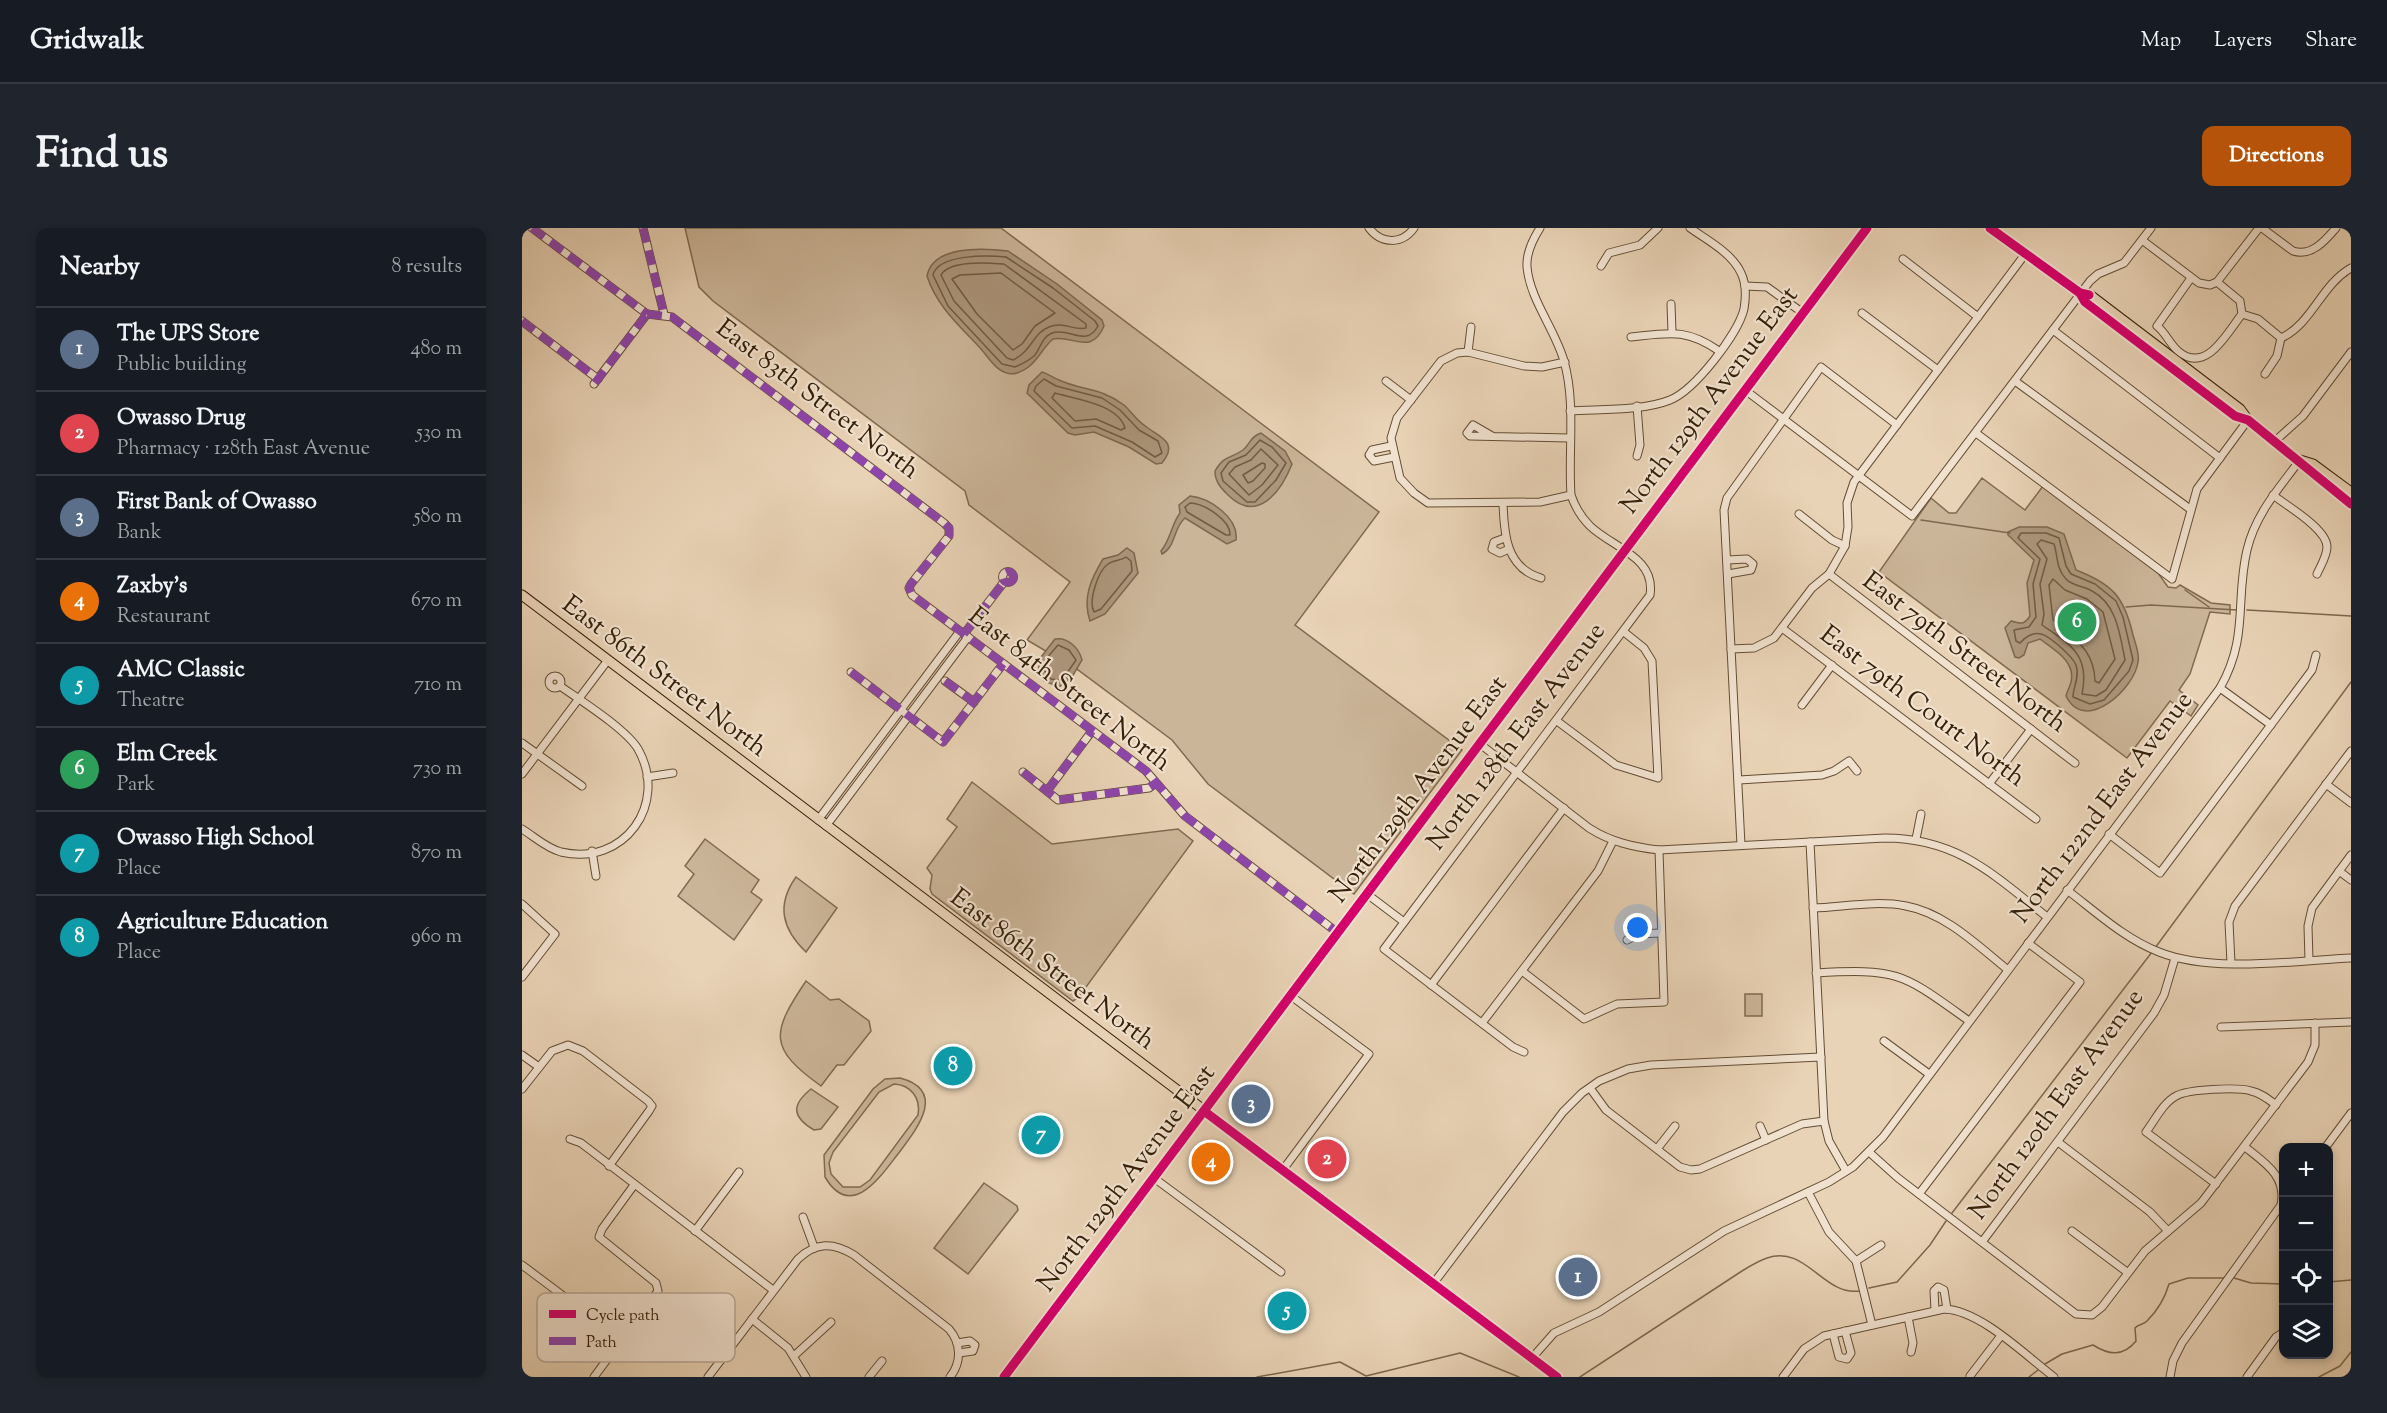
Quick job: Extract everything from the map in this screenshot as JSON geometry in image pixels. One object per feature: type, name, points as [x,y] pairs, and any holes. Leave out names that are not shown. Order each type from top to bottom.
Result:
[{"type":"main road","name":"North 129th Avenue East","points":[[1004,1377],[1867,228]]},
{"type":"main road","points":[[1990,228],[2080,293],[2090,295],[2240,409],[2248,420],[2300,460],[2308,471],[2351,504]]},
{"type":"main road","points":[[2300,460],[2313,464],[2351,492]]},
{"type":"main road","name":"East 86th Street North","points":[[522,595],[1557,1377]]},
{"type":"street","points":[[532,228],[647,314],[664,314],[643,228]]},
{"type":"street","points":[[1369,228],[1381,239],[1394,240],[1404,238],[1414,228]]},
{"type":"street","points":[[1540,228],[1533,240],[1526,265],[1532,291],[1549,320],[1565,362],[1570,411],[1571,495],[1540,502],[1428,503],[1406,487],[1400,478],[1391,446],[1395,422],[1440,361],[1450,355],[1468,352],[1524,366],[1542,367],[1565,362]]},
{"type":"street","points":[[1601,266],[1609,253],[1640,245],[1658,228]]},
{"type":"street","points":[[1570,411],[1660,403],[1680,395],[1697,380],[1719,351],[1740,318],[1745,286],[1736,262],[1690,228]]},
{"type":"street","points":[[1745,390],[1912,516],[2093,277],[2124,263],[2151,228]]},
{"type":"street","points":[[2142,240],[2203,285],[2217,282],[2260,228],[2299,253],[2323,244],[2336,228]]},
{"type":"street","points":[[1731,648],[1763,646],[1774,638],[1812,588],[1829,574],[1845,546],[1848,527],[1848,497],[1859,476],[2026,253]]},
{"type":"street","points":[[1902,259],[1978,317]]},
{"type":"street","points":[[2281,338],[2295,331],[2332,282],[2351,268]]},
{"type":"street","points":[[2191,278],[2157,326],[2184,356],[2191,359],[2202,358],[2214,350],[2242,314],[2240,301],[2217,282]]},
{"type":"street","points":[[1745,286],[1767,287],[1803,313]]},
{"type":"street","points":[[1671,304],[1672,332]]},
{"type":"street","points":[[1862,313],[1938,370]]},
{"type":"street","points":[[522,321],[596,382],[647,314]]},
{"type":"street","name":"East 83th Street North","points":[[664,314],[944,523],[949,528],[949,536]]},
{"type":"street","points":[[2242,314],[2258,319],[2281,338]]},
{"type":"street","points":[[1468,352],[1471,327]]},
{"type":"street","points":[[2053,330],[2220,458]]},
{"type":"street","points":[[1631,337],[1672,332],[1693,335],[1719,351]]},
{"type":"street","points":[[2265,374],[2277,356],[2281,338]]},
{"type":"street","points":[[2276,441],[2303,416],[2351,352]]},
{"type":"street","points":[[1742,846],[1725,519],[1725,504],[1729,492],[1821,367],[1897,424]]},
{"type":"street","points":[[1386,381],[1411,400]]},
{"type":"street","points":[[2015,381],[2190,509]]},
{"type":"street","points":[[1637,406],[1640,445],[1637,456]]},
{"type":"street","points":[[1976,433],[2172,579],[2197,489],[2248,420]]},
{"type":"street","points":[[1492,436],[1569,438]]},
{"type":"street","points":[[1391,446],[1372,450],[1370,456],[1374,461],[1394,457]]},
{"type":"street","name":"North 122nd East Avenue","points":[[1532,1358],[1554,1333],[1599,1312],[1724,1231],[1846,1172],[1869,1152],[2220,688],[2233,663],[2240,634],[2246,551],[2255,524],[2273,495],[2300,460]]},
{"type":"street","name":"North 128th East Avenue","points":[[1431,985],[1384,949],[1648,600],[1651,589],[1646,568],[1588,524],[1578,512],[1571,495]]},
{"type":"street","points":[[2273,495],[2318,529],[2326,540],[2326,554],[2317,574]]},
{"type":"street","points":[[1503,503],[1504,538],[1517,565],[1528,574],[1541,578]]},
{"type":"street","points":[[1799,514],[1832,540],[1845,546]]},
{"type":"street","name":"East 84th Street North","points":[[949,536],[909,588],[912,595],[1146,771],[1185,816],[1338,933]]},
{"type":"street","points":[[1504,538],[1494,542],[1492,549],[1500,553],[1509,549]]},
{"type":"street","points":[[1727,560],[1747,559],[1754,564],[1751,570],[1728,574]]},
{"type":"street","name":"East 79th Street North","points":[[1829,574],[2075,763]]},
{"type":"street","points":[[822,823],[900,710],[1004,582]]},
{"type":"street","name":"East 79th Court North","points":[[1782,628],[2036,819]]},
{"type":"street","points":[[1557,721],[1616,765],[1658,778],[1651,657],[1644,648],[1624,632]]},
{"type":"street","points":[[822,823],[908,716],[964,634]]},
{"type":"street","points":[[2109,834],[2160,873],[2312,670],[2316,655]]},
{"type":"street","points":[[522,774],[608,660]]},
{"type":"street","points":[[851,672],[943,742],[1003,663]]},
{"type":"street","points":[[1802,705],[1832,666]]},
{"type":"street","points":[[945,681],[974,702]]},
{"type":"street","points":[[522,829],[555,850],[570,853],[592,851],[619,843],[636,826],[646,806],[647,777],[641,756],[632,741],[560,686]]},
{"type":"street","points":[[2220,688],[2271,725]]},
{"type":"street","points":[[1989,784],[2031,729]]},
{"type":"street","points":[[1047,791],[1092,730]]},
{"type":"street","points":[[522,743],[582,786]]},
{"type":"street","points":[[1480,744],[1601,836],[1613,841],[1659,850],[1916,839],[1943,846],[1967,857],[2048,917]]},
{"type":"street","points":[[2231,963],[2229,922],[2235,906],[2351,751]]},
{"type":"street","points":[[1739,780],[1822,775],[1834,771],[1849,761],[1857,771]]},
{"type":"street","points":[[1023,772],[1058,800],[1149,788],[1156,783]]},
{"type":"street","points":[[647,777],[673,773]]},
{"type":"street","points":[[2326,784],[2351,803]]},
{"type":"street","points":[[1524,1052],[1431,985],[1564,808]]},
{"type":"street","points":[[1916,839],[1921,814]]},
{"type":"street","points":[[1482,1023],[1598,871],[1613,841]]},
{"type":"street","points":[[1810,842],[1824,1121],[1829,1141],[1846,1172]]},
{"type":"street","points":[[1522,971],[1584,1019],[1617,1004],[1664,1002],[1659,850]]},
{"type":"street","points":[[592,851],[596,876]]},
{"type":"street","points":[[2309,960],[2310,914],[2316,901],[2351,855]]},
{"type":"street","points":[[2339,871],[2351,880]]},
{"type":"street","points":[[2067,890],[2127,935],[2158,952],[2175,958],[2231,963],[2351,958]]},
{"type":"street","points":[[1367,894],[1404,922]]},
{"type":"street","points":[[522,904],[555,934],[522,977]]},
{"type":"street","points":[[1813,908],[1890,904],[1912,907],[1943,921],[2008,969]]},
{"type":"street","points":[[1627,940],[1639,934],[1660,933]]},
{"type":"street","points":[[1919,1194],[2080,982],[2028,943]]},
{"type":"street","name":"North 120th East Avenue","points":[[1982,1242],[2154,1013],[2164,995],[2175,958]]},
{"type":"street","points":[[1816,973],[1862,970],[1896,974],[1919,985],[1970,1021]]},
{"type":"street","points":[[1282,1171],[1369,1054],[1291,996]]},
{"type":"street","points":[[2222,1027],[2351,1022]]},
{"type":"street","points":[[1869,1152],[1919,1194],[2076,1314],[2092,1316],[2102,1307],[2145,1251],[2197,1208],[2245,1147],[2311,1057],[2315,1023]]},
{"type":"street","points":[[1884,1041],[1929,1074]]},
{"type":"street","points":[[522,1089],[559,1046],[568,1045],[583,1051],[648,1101],[651,1106],[609,1166]]},
{"type":"street","points":[[522,1054],[539,1067]]},
{"type":"street","points":[[1433,1284],[1556,1120],[1572,1101],[1590,1088],[1617,1073],[1651,1065],[1821,1057]]},
{"type":"street","points":[[1590,1088],[1606,1110],[1680,1167],[1700,1169],[1802,1124],[1824,1121]]},
{"type":"street","points":[[2216,1184],[2146,1132],[2169,1101],[2187,1092],[2250,1090],[2276,1105]]},
{"type":"street","points":[[2329,1143],[2351,1113]]},
{"type":"street","points":[[1657,1149],[1675,1125]]},
{"type":"street","points":[[1760,1126],[1766,1140]]},
{"type":"street","points":[[570,1139],[581,1143],[773,1290]]},
{"type":"street","points":[[2058,1142],[2150,1212],[2169,1231]]},
{"type":"street","points":[[2245,1147],[2271,1167],[2279,1179]]},
{"type":"street","points":[[695,1231],[739,1172]]},
{"type":"street","points":[[1154,1178],[1281,1272]]},
{"type":"street","points":[[634,1185],[602,1229],[599,1237],[656,1283],[659,1288],[655,1293]]},
{"type":"street","points":[[1808,1192],[1829,1232],[1856,1261],[1872,1325]]},
{"type":"street","points":[[2170,1377],[2173,1361],[2182,1343],[2281,1205],[2282,1197]]},
{"type":"street","points":[[803,1217],[814,1247]]},
{"type":"street","points":[[2072,1231],[2127,1272]]},
{"type":"street","points":[[735,1342],[798,1259],[814,1247],[833,1245],[854,1255],[944,1323],[958,1348],[950,1377]]},
{"type":"street","points":[[1856,1261],[1881,1245]]},
{"type":"street","points":[[522,1265],[559,1293]]},
{"type":"street","points":[[1783,1377],[1811,1343],[1833,1334],[1941,1309],[1967,1314],[2054,1377]]},
{"type":"street","points":[[1908,1317],[1913,1343],[1911,1352]]},
{"type":"street","points":[[752,1319],[795,1355],[806,1377]]},
{"type":"street","points":[[795,1355],[831,1322]]},
{"type":"street","points":[[1833,1334],[1839,1357],[1847,1359],[1851,1353],[1845,1331]]},
{"type":"street","points":[[2247,1377],[2279,1335]]},
{"type":"street","points":[[1970,1377],[2000,1337]]},
{"type":"street","points":[[869,1377],[882,1361]]},
{"type":"street","points":[[594,1377],[605,1362]]},
{"type":"street","points":[[708,1377],[720,1362]]},
{"type":"shaded area","points":[[685,228],[1001,228],[1379,512],[1295,625],[1462,750],[1354,894],[1208,784],[1172,740],[1078,670],[1027,640],[1070,582],[969,505],[965,491],[713,301],[699,287]]},
{"type":"shaded area","points":[[1982,478],[2025,510],[2043,486],[2158,573],[2168,587],[2176,588],[2180,585],[2211,603],[2230,605],[2230,614],[2210,612],[2190,674],[2179,690],[2198,705],[2191,716],[2170,701],[2127,758],[1879,572],[1931,498],[1949,513],[1956,513]]},
{"type":"shaded area","points":[[972,782],[1052,844],[1178,829],[1193,841],[1078,998],[1073,1001],[932,894],[930,889],[932,875],[927,868],[957,827],[947,819]]},
{"type":"shaded area","points":[[705,839],[759,880],[751,892],[762,900],[734,940],[678,896],[694,874],[685,866]]},
{"type":"shaded area","points":[[796,877],[837,908],[806,952],[792,935],[785,916],[786,897]]},
{"type":"shaded area","points":[[806,981],[830,1000],[839,999],[869,1021],[871,1031],[844,1065],[837,1065],[821,1086],[791,1061],[780,1039],[781,1027],[786,1014]]},
{"type":"shaded area","points":[[1745,994],[1762,994],[1762,1016],[1745,1016]]},
{"type":"shaded area","points":[[900,1078],[915,1084],[923,1092],[924,1112],[912,1134],[874,1183],[855,1195],[845,1195],[835,1190],[825,1177],[824,1155],[873,1089],[885,1079]],"holes":[[[894,1084],[914,1094],[918,1103],[918,1115],[870,1180],[860,1187],[843,1187],[831,1174],[829,1163],[833,1152],[879,1092]]]},
{"type":"shaded area","points":[[811,1089],[838,1107],[821,1129],[814,1130],[798,1116],[797,1106]]},
{"type":"shaded area","points":[[984,1183],[1017,1206],[1018,1210],[968,1274],[934,1248]]},
{"type":"water","points":[[973,249],[1008,251],[1057,284],[1102,320],[1104,326],[1099,335],[1088,342],[1053,339],[1029,367],[1017,373],[1005,373],[996,367],[943,307],[927,276],[931,266],[949,254]]},
{"type":"water","points":[[1042,372],[1107,395],[1124,405],[1138,421],[1161,436],[1168,444],[1167,456],[1162,463],[1156,464],[1129,447],[1094,432],[1075,435],[1068,433],[1027,393],[1029,385]]},
{"type":"water","points":[[1261,433],[1285,451],[1292,464],[1275,494],[1267,501],[1249,506],[1239,503],[1225,492],[1217,482],[1215,471],[1224,460],[1243,450],[1253,438]]},
{"type":"water","points":[[1190,496],[1206,501],[1222,510],[1233,524],[1236,540],[1227,544],[1185,518],[1178,527],[1170,547],[1162,554],[1161,551],[1180,513],[1179,505]]},
{"type":"water","points":[[2019,527],[2047,527],[2064,534],[2076,570],[2107,586],[2121,601],[2125,610],[2137,648],[2138,662],[2135,673],[2119,694],[2096,709],[2085,711],[2074,707],[2066,696],[2072,675],[2067,662],[2040,639],[2028,643],[2024,655],[2019,658],[2015,657],[2005,628],[2011,621],[2022,623],[2030,616],[2027,583],[2034,560],[2008,535],[2008,532]]},
{"type":"water","points":[[1127,548],[1134,553],[1138,573],[1105,614],[1090,621],[1087,597],[1095,574],[1103,559],[1118,555]]},
{"type":"water","points":[[1055,639],[1072,644],[1082,660],[1072,677],[1059,687],[1044,681],[1038,671],[1041,657]]},
{"type":"waterway","points":[[1921,520],[2010,533]]},
{"type":"waterway","points":[[2185,590],[2209,607]]},
{"type":"waterway","points":[[2126,607],[2151,605],[2237,610]]},
{"type":"waterway","points":[[2247,610],[2351,616]]},
{"type":"waterway","points":[[2155,948],[2351,682]]},
{"type":"waterway","points":[[1952,1213],[2152,952]]},
{"type":"waterway","points":[[1869,1288],[1897,1282],[1930,1245],[1946,1221]]},
{"type":"waterway","points":[[1580,1377],[1742,1271],[1767,1258],[1780,1256],[1792,1258],[1835,1286],[1859,1291]]},
{"type":"waterway","points":[[2045,1364],[2062,1354],[2093,1345],[2116,1353],[2126,1350],[2136,1341],[2135,1328],[2154,1313],[2169,1284],[2188,1278],[2224,1278]]},
{"type":"waterway","points":[[2234,1278],[2251,1283],[2279,1284]]},
{"type":"waterway","points":[[2333,1282],[2351,1280]]},
{"type":"waterway","points":[[2319,1377],[2340,1366],[2351,1352]]},
{"type":"waterway","points":[[1257,1377],[1340,1362],[1366,1376],[1460,1353],[1519,1377]]},
{"type":"waterway","points":[[2029,1377],[2038,1370]]},
{"type":"marked path","points":[[532,228],[647,314]]},
{"type":"marked path","points":[[643,228],[664,314]]},
{"type":"marked path","points":[[647,314],[672,317],[944,523],[949,528],[949,536],[911,584],[909,588],[912,595],[1146,771],[1185,816],[1338,933]]},
{"type":"marked path","points":[[595,383],[647,314]]},
{"type":"marked path","points":[[522,321],[598,379]]},
{"type":"marked path","points":[[1008,571],[1014,577],[1008,583],[1002,577],[1008,571]]},
{"type":"marked path","points":[[964,634],[1004,582]]},
{"type":"marked path","points":[[851,672],[943,742],[1003,664]]},
{"type":"marked path","points":[[945,681],[974,702]]},
{"type":"marked path","points":[[1047,791],[1092,731]]},
{"type":"marked path","points":[[1023,772],[1058,800],[1149,788],[1156,783]]},
{"type":"cycle path","points":[[1004,1377],[1867,228]]},
{"type":"cycle path","points":[[1990,228],[2080,293],[2089,295]]},
{"type":"cycle path","points":[[2080,293],[2085,302],[2235,416],[2248,420],[2351,504]]},
{"type":"cycle path","points":[[1204,1111],[1557,1377]]},
{"type":"place","name":"Elm Creek","points":[[2077,622]]},
{"type":"place","name":"Agriculture Education","points":[[953,1066]]},
{"type":"place","name":"First Bank of Owasso","points":[[1251,1104]]},
{"type":"place","name":"Owasso High School","points":[[1041,1135]]},
{"type":"place","name":"Owasso Drug","points":[[1327,1159]]},
{"type":"place","name":"Zaxby's","points":[[1211,1162]]},
{"type":"place","name":"The UPS Store","points":[[1578,1277]]},
{"type":"place","name":"AMC Classic","points":[[1287,1311]]}]
